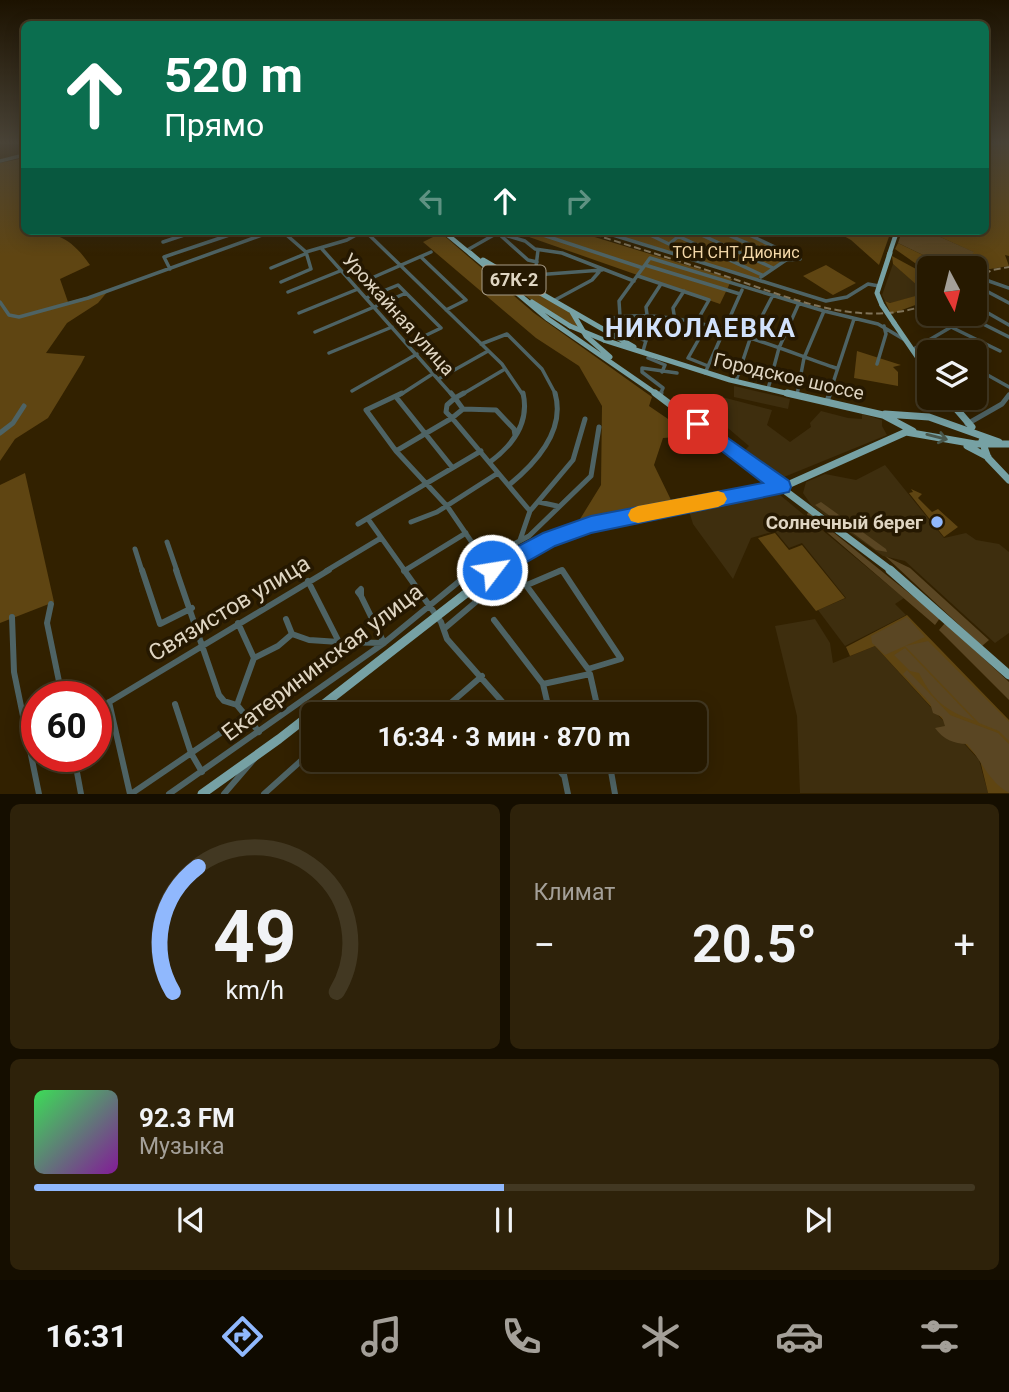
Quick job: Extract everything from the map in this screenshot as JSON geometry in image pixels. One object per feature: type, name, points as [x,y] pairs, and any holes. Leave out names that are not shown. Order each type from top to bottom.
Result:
[{"type":"main road","name":"67К-2","points":[[450,235],[510,278],[563,304],[659,358]]},
{"type":"main road","name":"67К-2","points":[[450,235],[505,283]]},
{"type":"main road","points":[[896,235],[877,293],[882,305],[917,357]]},
{"type":"main road","name":"Городское шоссе","points":[[505,283],[570,326],[604,340],[659,358],[706,369],[736,381],[883,415],[915,431]]},
{"type":"main road","points":[[505,283],[569,334],[627,372],[869,551],[1009,675]]},
{"type":"main road","points":[[563,304],[578,319],[586,336],[627,372]]},
{"type":"main road","points":[[569,334],[577,338],[586,336]]},
{"type":"main road","points":[[955,410],[982,438],[988,458]]},
{"type":"main road","points":[[896,435],[899,423],[897,417],[901,412]]},
{"type":"main road","points":[[883,415],[901,412],[948,422],[974,429],[1005,443]]},
{"type":"main road","points":[[948,422],[956,420],[958,414]]},
{"type":"main road","points":[[214,791],[492,570],[550,539],[591,525],[782,487],[896,435],[915,431],[959,442],[1005,443]]},
{"type":"main road","points":[[959,442],[988,458],[1009,480]]},
{"type":"street","points":[[163,242],[184,235]]},
{"type":"street","points":[[170,269],[164,257],[229,235]]},
{"type":"street","points":[[243,235],[247,241]]},
{"type":"street","points":[[0,303],[9,315],[19,317],[88,298],[263,235]]},
{"type":"street","points":[[281,282],[311,269],[305,253],[286,235]]},
{"type":"street","points":[[271,268],[354,235]]},
{"type":"street","points":[[368,235],[488,351],[522,392],[526,414],[515,436],[490,462]]},
{"type":"street","points":[[468,249],[493,235]]},
{"type":"street","points":[[501,235],[527,260],[537,261]]},
{"type":"street","points":[[506,235],[538,250],[562,253],[597,265],[601,271]]},
{"type":"street","points":[[544,235],[644,267],[741,292],[706,369],[688,358],[700,337],[677,328],[673,308],[684,292]]},
{"type":"street","points":[[613,235],[829,302],[847,297],[869,283],[879,286]]},
{"type":"street","points":[[650,235],[669,244],[679,237]]},
{"type":"street","points":[[675,235],[762,275]]},
{"type":"street","points":[[702,235],[773,268]]},
{"type":"street","points":[[728,235],[786,260]]},
{"type":"street","points":[[750,235],[800,258],[786,260],[762,275],[759,280]]},
{"type":"street","points":[[675,247],[689,254],[690,258]]},
{"type":"street","name":"Урожайная улица","points":[[322,248],[340,271],[440,378],[463,409]]},
{"type":"street","points":[[538,250],[535,275],[556,275],[575,270],[601,271],[634,281]]},
{"type":"street","points":[[374,277],[431,252]]},
{"type":"street","points":[[422,258],[466,300],[446,310]]},
{"type":"street","points":[[620,316],[619,302],[650,258],[824,311],[884,326],[905,340]]},
{"type":"street","points":[[288,292],[340,271]]},
{"type":"street","points":[[555,300],[592,280],[601,271]]},
{"type":"street","points":[[638,276],[709,300],[697,321]]},
{"type":"street","points":[[987,280],[1009,288]]},
{"type":"street","points":[[643,351],[646,341],[646,307],[661,284]]},
{"type":"street","points":[[366,298],[398,285],[441,328],[408,344]]},
{"type":"street","points":[[299,313],[358,289]]},
{"type":"street","points":[[987,291],[1009,303]]},
{"type":"street","points":[[315,332],[406,293]]},
{"type":"street","points":[[736,381],[750,339],[773,295]]},
{"type":"street","points":[[768,388],[778,349],[799,303]]},
{"type":"street","points":[[797,395],[804,358],[824,311]]},
{"type":"street","points":[[987,312],[1009,325]]},
{"type":"street","points":[[646,341],[613,327],[605,320],[620,316],[697,321],[836,368]]},
{"type":"street","points":[[827,401],[854,319]]},
{"type":"street","points":[[877,364],[886,334],[884,326]]},
{"type":"street","points":[[986,326],[1009,337]]},
{"type":"street","points":[[329,353],[392,327]]},
{"type":"street","points":[[927,340],[950,327],[1000,351]]},
{"type":"street","points":[[481,344],[507,334],[543,370],[556,399],[557,422],[551,441],[530,471],[509,485]]},
{"type":"street","points":[[912,350],[917,346]]},
{"type":"street","points":[[440,378],[488,351]]},
{"type":"street","points":[[352,391],[417,354]]},
{"type":"street","points":[[648,358],[665,365],[662,372]]},
{"type":"street","points":[[660,396],[663,388],[641,370],[644,367],[677,373]]},
{"type":"street","points":[[505,369],[454,399],[446,410],[530,511]]},
{"type":"street","points":[[434,373],[396,397],[366,410],[396,451],[447,506],[484,560]]},
{"type":"street","points":[[987,375],[1009,387]]},
{"type":"street","points":[[967,424],[1002,404],[1009,395]]},
{"type":"street","points":[[396,397],[452,468]]},
{"type":"street","points":[[0,433],[13,423],[24,406]]},
{"type":"street","points":[[396,451],[463,409],[497,411],[514,429],[515,436]]},
{"type":"street","points":[[520,541],[530,511],[556,486],[576,458],[585,419]]},
{"type":"street","points":[[539,502],[558,506],[580,490],[591,476],[599,427]]},
{"type":"street","points":[[358,524],[481,451]]},
{"type":"street","points":[[411,522],[447,506],[498,473]]},
{"type":"street","name":"Екатерининская улица","points":[[169,793],[384,643],[484,560],[530,536],[558,506]]},
{"type":"street","points":[[368,519],[436,614],[445,628],[447,639],[503,702]]},
{"type":"street","points":[[404,571],[466,533]]},
{"type":"street","name":"Связистов улица","points":[[112,700],[381,538]]},
{"type":"street","points":[[167,542],[192,608],[219,695],[224,701],[237,705],[259,732]]},
{"type":"street","points":[[135,549],[160,624],[192,608]]},
{"type":"street","points":[[445,628],[497,584],[513,575],[520,575],[528,590],[588,669],[621,659],[562,570],[527,585]]},
{"type":"street","points":[[308,581],[342,643]]},
{"type":"street","points":[[286,619],[292,634],[309,640],[384,643],[361,596]]},
{"type":"street","points":[[51,604],[47,622],[59,681]]},
{"type":"street","points":[[12,617],[14,672],[21,699]]},
{"type":"street","points":[[494,620],[542,684],[547,702]]},
{"type":"street","points":[[238,623],[254,658]]},
{"type":"street","points":[[237,705],[254,658],[278,646],[292,634]]},
{"type":"street","points":[[112,715],[130,793],[338,653],[342,643]]},
{"type":"street","points":[[542,684],[590,674],[596,702]]},
{"type":"street","points":[[452,702],[482,676]]},
{"type":"street","points":[[175,704],[191,753],[201,772]]},
{"type":"street","points":[[264,793],[301,761]]},
{"type":"street","points":[[37,772],[39,793]]},
{"type":"street","points":[[77,772],[81,793]]},
{"type":"street","points":[[561,772],[565,777]]},
{"type":"street","points":[[564,772],[568,793]]},
{"type":"street","points":[[611,772],[615,793]]},
{"type":"shaded area","points":[[901,235],[936,235],[974,252],[971,256],[925,256],[898,243]]},
{"type":"shaded area","points":[[893,264],[917,284],[917,296],[891,303],[885,301],[882,295]]},
{"type":"shaded area","points":[[734,386],[790,399],[788,409],[734,397]]},
{"type":"shaded area","points":[[722,397],[772,410],[767,425],[790,442],[811,427],[810,423],[821,411],[848,418],[862,419],[862,414],[882,420],[887,435],[779,479],[743,452],[749,446],[709,412]]},
{"type":"shaded area","points":[[885,465],[944,538],[966,533],[976,540],[999,544],[1009,552],[1009,633],[995,643],[905,561],[883,556],[812,506],[803,493],[806,482],[825,474],[856,480]]},
{"type":"shaded area","points":[[768,494],[780,495],[904,598],[895,604],[906,615],[845,646],[818,610],[846,598],[802,543],[789,548],[775,531],[751,538],[733,579],[693,524],[689,511]]},
{"type":"shaded area","points":[[821,502],[887,552],[876,550],[815,505]]},
{"type":"shaded area","points":[[808,512],[940,618],[935,625],[807,515]]},
{"type":"shaded area","points":[[885,556],[910,568],[989,640],[982,646]]},
{"type":"shaded area","points":[[907,617],[925,637],[885,655],[872,643],[871,636]]},
{"type":"shaded area","points":[[815,619],[830,643],[833,663],[875,646],[979,760],[988,793],[800,793],[797,716],[775,626]]},
{"type":"shaded area","points":[[945,623],[1009,682],[1009,700],[939,630]]},
{"type":"shaded area","points":[[928,641],[1009,722],[1009,741],[999,731],[979,723],[905,646]]},
{"type":"shaded area","points":[[905,648],[975,721],[941,704],[919,673],[910,671],[894,655]]},
{"type":"shaded area","points":[[907,670],[950,715],[998,733],[1009,744],[1009,793],[991,777],[967,744],[949,740],[938,732],[935,728],[945,726],[942,717],[933,713],[930,703],[903,674]]},
{"type":"green space","points":[[0,181],[21,181],[21,235],[55,235],[63,238],[77,249],[90,265],[60,279],[68,302],[108,291],[98,303],[67,323],[46,353],[85,356],[48,418],[15,439],[0,461]]},
{"type":"green space","points":[[989,181],[1009,181],[1009,256],[1005,255],[1009,266],[987,270],[987,256],[970,256],[973,252],[936,235],[989,235]]},
{"type":"green space","points":[[443,235],[534,313],[652,397],[649,406],[671,421],[684,419],[722,447],[692,436],[663,438],[654,465],[671,500],[577,524],[601,485],[602,406],[579,366],[536,338],[423,242]]},
{"type":"green space","points":[[523,235],[588,235],[732,279],[720,304]]},
{"type":"green space","name":"ТСН СНТ Дионис","points":[[615,235],[746,235],[793,257],[783,260],[758,279]]},
{"type":"green space","points":[[842,235],[890,235],[879,265]]},
{"type":"green space","points":[[898,243],[925,256],[917,256],[917,265],[895,249]]},
{"type":"green space","points":[[892,256],[917,270],[917,285],[893,264]]},
{"type":"green space","points":[[483,263],[567,310],[580,329],[539,306]]},
{"type":"green space","points":[[826,265],[856,283],[833,295],[803,276]]},
{"type":"green space","points":[[917,296],[917,304],[891,314],[885,301],[890,303]]},
{"type":"green space","points":[[857,351],[901,365],[893,367],[898,372],[898,386],[854,378]]},
{"type":"green space","points":[[25,473],[54,602],[0,623],[0,485]]},
{"type":"green space","name":"Солнечный берег","points":[[911,489],[922,494],[918,498],[932,512],[938,509],[958,527],[944,537],[909,493],[913,492]]},
{"type":"green space","points":[[775,533],[789,550],[802,545],[845,598],[816,611],[758,538]]},
{"type":"green space","points":[[907,615],[1009,720],[1009,793],[988,793],[980,760],[875,646],[850,656],[846,647]]},
{"type":"railway","points":[[597,235],[824,308],[877,314],[917,307]]},
{"type":"railway","points":[[987,273],[1009,267]]},
{"type":"slow traffic","points":[[638,515],[718,499]]},
{"type":"place","name":"Солнечный берег","points":[[937,522]]},
{"type":"district","name":"НИКОЛАЕВКА","points":[[701,328]]},
{"type":"route","points":[[492,570],[550,539],[591,525],[782,487],[698,424]]}]
